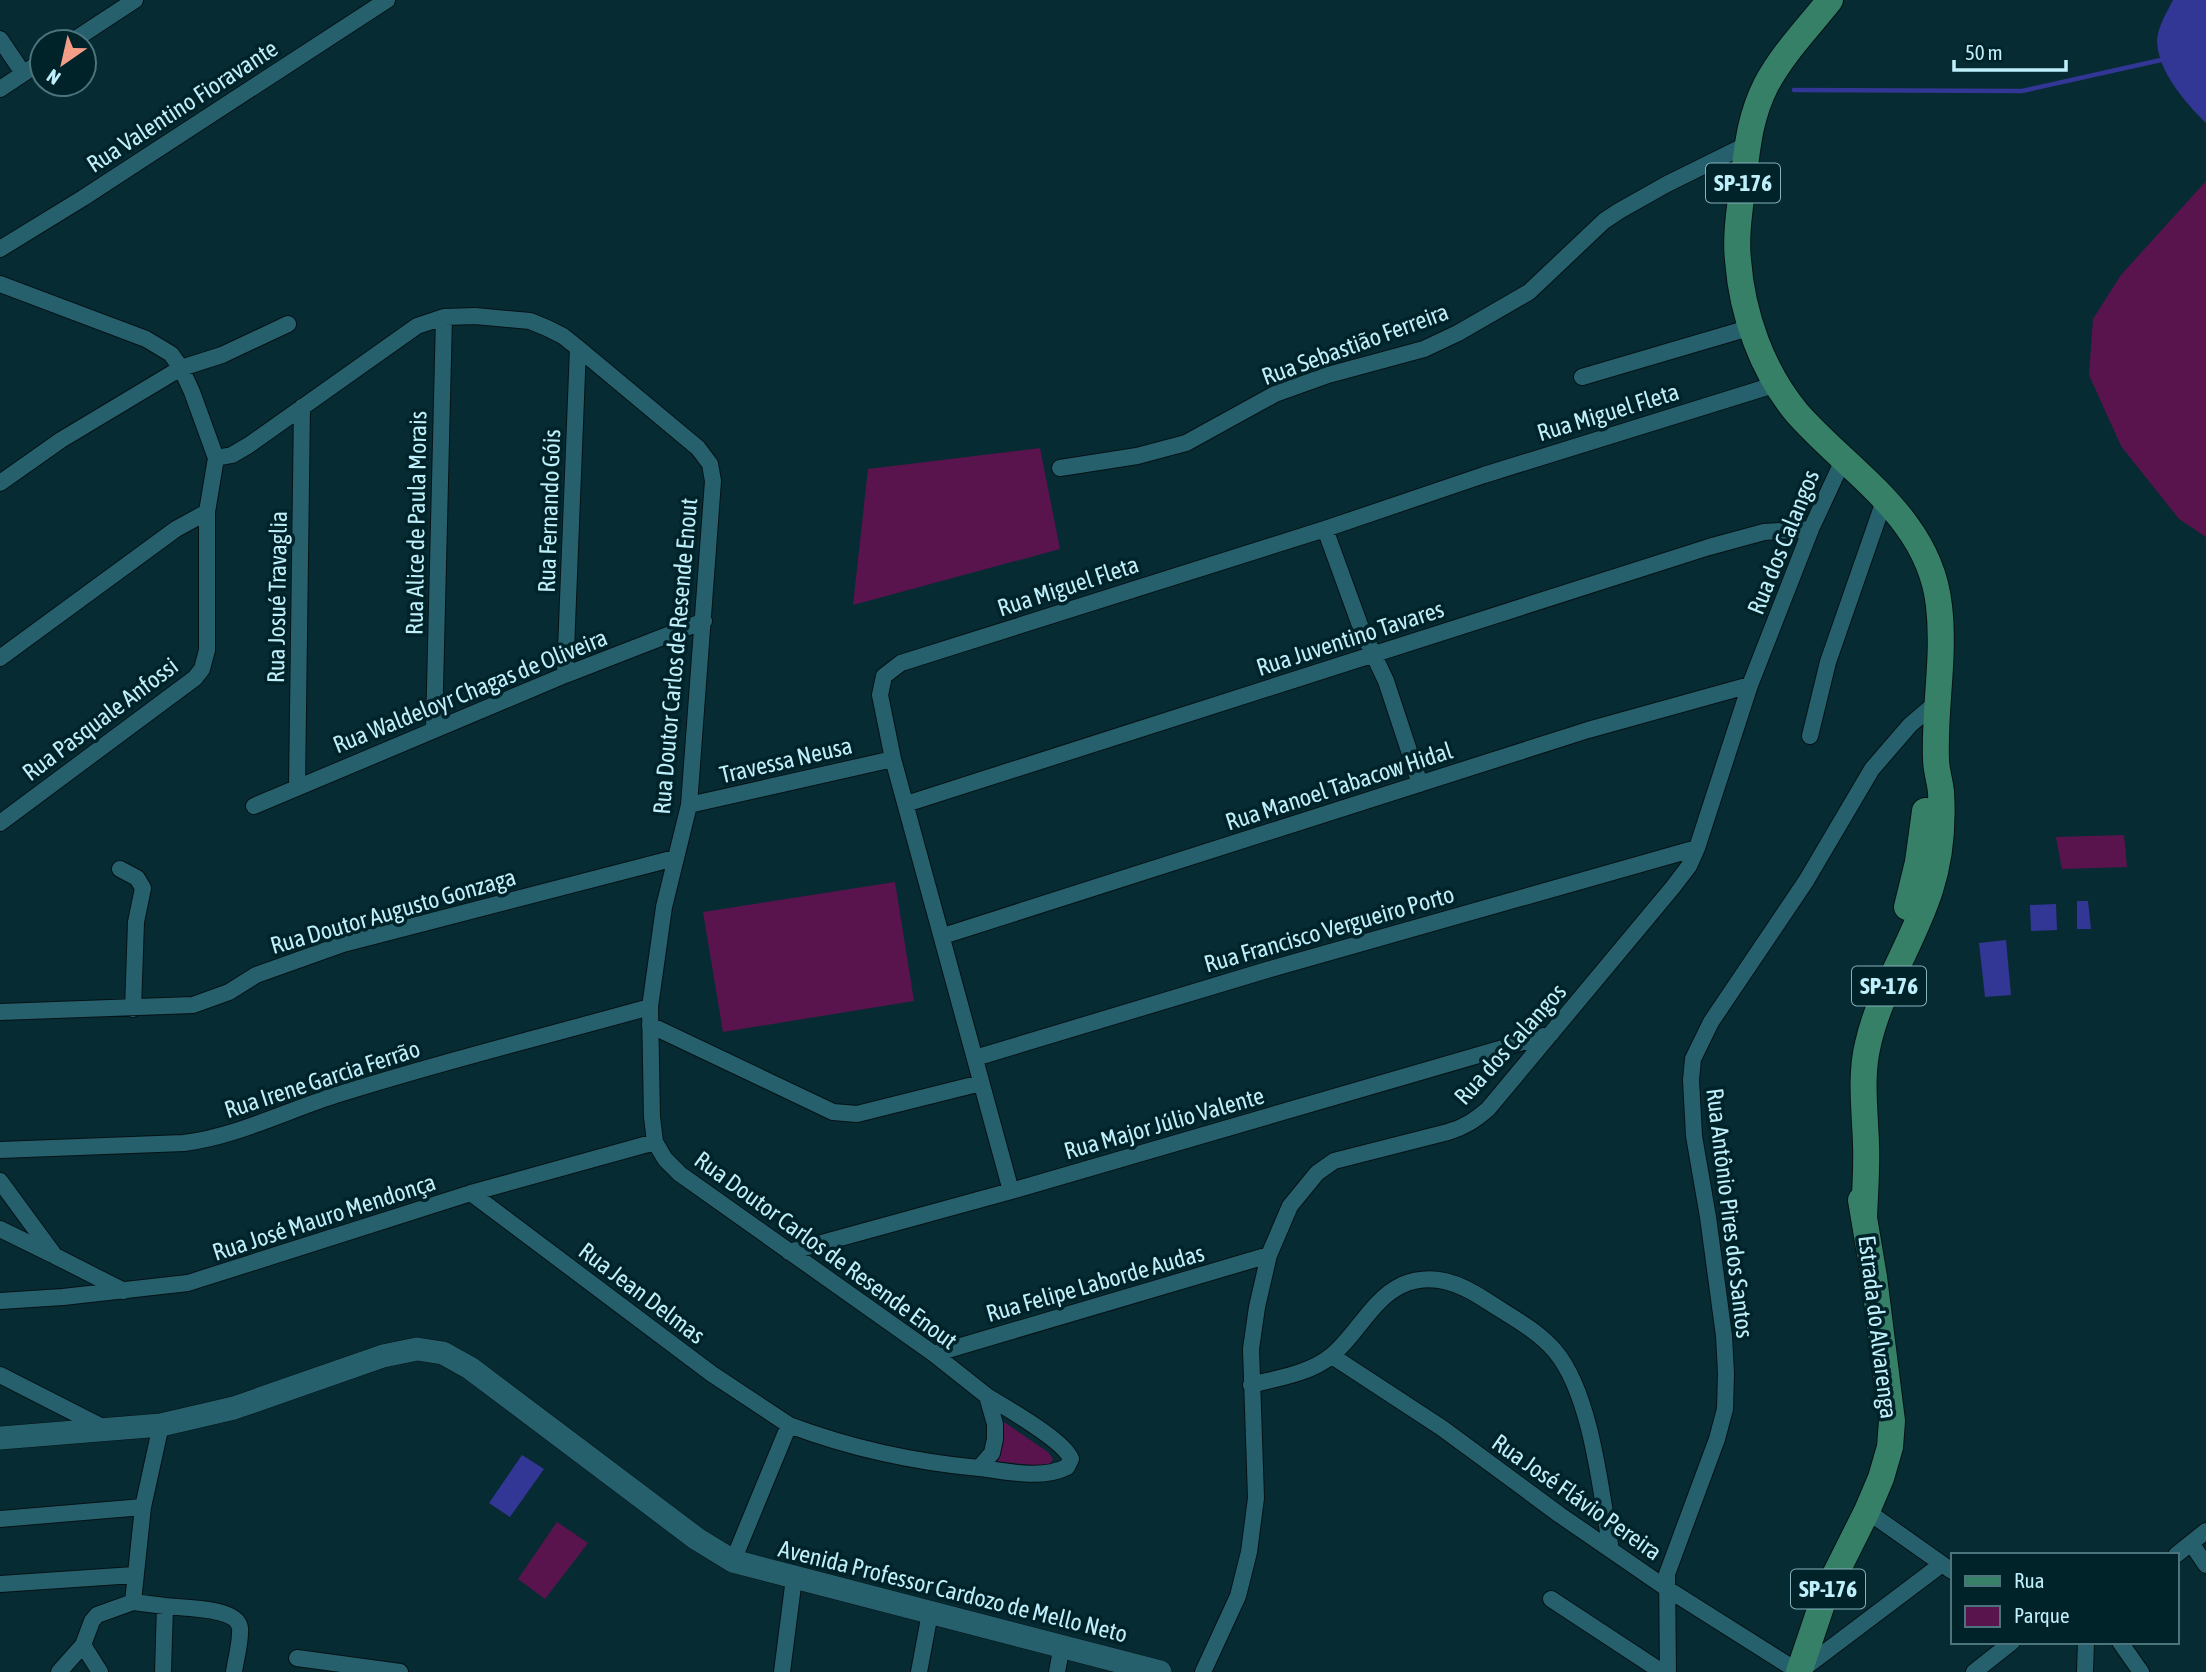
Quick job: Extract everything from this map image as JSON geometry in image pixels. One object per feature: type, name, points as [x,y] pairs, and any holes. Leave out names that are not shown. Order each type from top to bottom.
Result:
[{"type":"main road","name":"Estrada do Alvarenga","points":[[1799,1672],[1825,1595],[1867,1511],[1890,1447],[1892,1421],[1864,1217],[1864,1070],[1867,1047],[1884,996],[1918,925],[1938,863],[1941,805],[1936,761],[1941,631],[1939,603],[1933,578],[1909,525],[1885,498],[1798,414],[1766,367],[1752,327],[1737,259],[1749,125],[1766,86],[1785,54],[1830,0]]},
{"type":"main road","name":"Avenida Professor Cardozo de Mello Neto","points":[[161,1425],[234,1408],[383,1356],[417,1349],[443,1353],[470,1368],[697,1539],[733,1561],[1160,1672]]},
{"type":"main road","points":[[0,1438],[161,1425]]},
{"type":"street","points":[[92,28],[135,0]]},
{"type":"street","name":"Rua Valentino Fioravante","points":[[0,249],[387,0]]},
{"type":"street","points":[[0,38],[23,73]]},
{"type":"street","points":[[0,89],[28,70]]},
{"type":"street","name":"Rua Sebastião Ferreira","points":[[1060,468],[1136,456],[1186,443],[1275,394],[1328,375],[1424,349],[1458,333],[1529,292],[1604,221],[1619,211],[1748,144]]},
{"type":"street","points":[[0,284],[153,342],[170,354],[181,368],[216,458],[207,512],[176,529],[2,652]]},
{"type":"street","name":"Rua Doutor Carlos de Resende Enout","points":[[216,458],[237,453],[417,326],[444,317],[499,317],[530,321],[563,336],[698,448],[710,464],[713,481],[689,805],[657,947],[650,1007],[655,1142],[665,1159],[680,1174],[933,1354],[987,1396],[1066,1449],[1071,1459],[1067,1467],[1052,1472],[1023,1474],[979,1468]]},
{"type":"street","name":"Rua Alice de Paula Morais","points":[[434,729],[444,317]]},
{"type":"street","points":[[0,483],[61,440],[181,368],[222,355],[288,324]]},
{"type":"street","points":[[1582,377],[1752,327]]},
{"type":"street","name":"Rua Fernando Góis","points":[[565,675],[578,348]]},
{"type":"street","name":"Rua Miguel Fleta","points":[[1011,1191],[894,759],[880,695],[884,676],[901,663],[1325,529],[1484,474],[1777,384]]},
{"type":"street","name":"Rua Josué Travaglia","points":[[297,787],[302,407]]},
{"type":"street","name":"Rua dos Calangos","points":[[1203,1672],[1238,1596],[1249,1552],[1256,1498],[1251,1349],[1269,1255],[1290,1206],[1317,1173],[1335,1161],[1466,1127],[1488,1109],[1689,866],[1750,685],[1811,529],[1844,458]]},
{"type":"street","points":[[1810,736],[1828,662],[1885,498]]},
{"type":"street","name":"Rua Pasquale Anfossi","points":[[0,823],[195,678],[202,669],[207,650],[207,512]]},
{"type":"street","points":[[1325,529],[1361,628],[1386,681],[1420,784]]},
{"type":"street","name":"Rua Juventino Tavares","points":[[906,804],[1731,540],[1763,532],[1811,529]]},
{"type":"street","name":"Rua Waldeloyr Chagas de Oliveira","points":[[254,806],[565,675],[704,621]]},
{"type":"street","name":"Rua Manoel Tabacow Hidal","points":[[943,936],[1588,730],[1750,685]]},
{"type":"street","name":"Rua Antônio Pires dos Santos","points":[[1668,1672],[1666,1588],[1672,1556],[1726,1409],[1724,1336],[1694,1136],[1690,1080],[1693,1059],[1711,1022],[1806,881],[1872,769],[1910,725],[1938,701]]},
{"type":"street","name":"Travessa Neusa","points":[[689,805],[894,759]]},
{"type":"street","name":"Rua Francisco Vergueiro Porto","points":[[975,1058],[1267,970],[1697,848]]},
{"type":"street","name":"Rua Doutor Augusto Gonzaga","points":[[0,1012],[193,1005],[229,992],[256,975],[278,966],[343,944],[675,858]]},
{"type":"street","points":[[120,869],[137,878],[143,888],[135,922],[133,1009]]},
{"type":"street","name":"Rua Irene Garcia Ferrão","points":[[0,1150],[184,1143],[211,1139],[386,1080],[650,1007]]},
{"type":"street","points":[[650,1026],[833,1112],[857,1114],[981,1083]]},
{"type":"street","name":"Rua Major Júlio Valente","points":[[789,1252],[1011,1191],[1551,1034]]},
{"type":"street","name":"Rua José Mauro Mendonça","points":[[0,1301],[188,1283],[471,1194],[655,1142]]},
{"type":"street","points":[[0,1181],[55,1256]]},
{"type":"street","name":"Rua Jean Delmas","points":[[471,1194],[712,1374],[789,1425]]},
{"type":"street","points":[[0,1229],[124,1291]]},
{"type":"street","name":"Rua Felipe Laborde Audas","points":[[933,1354],[1269,1255]]},
{"type":"street","points":[[1251,1385],[1300,1372],[1332,1356],[1385,1297],[1399,1286],[1430,1278],[1472,1292],[1543,1339],[1567,1370],[1578,1395],[1593,1448],[1611,1550]]},
{"type":"street","name":"Rua José Flávio Pereira","points":[[1332,1356],[1442,1428],[1666,1588],[1799,1672]]},
{"type":"street","points":[[0,1375],[110,1431]]},
{"type":"street","points":[[733,1561],[789,1425],[819,1437],[930,1464],[979,1468],[992,1454],[995,1439],[995,1424],[987,1396]]},
{"type":"street","points":[[133,1602],[143,1507],[161,1425]]},
{"type":"street","points":[[0,1519],[143,1507]]},
{"type":"street","points":[[1799,1672],[1947,1568],[1867,1511]]},
{"type":"street","points":[[2178,1553],[2206,1531]]},
{"type":"street","points":[[2191,1543],[2206,1565]]},
{"type":"street","points":[[0,1584],[134,1575]]},
{"type":"street","points":[[782,1672],[794,1578]]},
{"type":"street","points":[[1551,1599],[1662,1672]]},
{"type":"street","points":[[59,1672],[83,1645],[97,1615],[133,1602],[222,1612],[235,1619],[240,1627],[234,1672]]},
{"type":"street","points":[[163,1672],[165,1606]]},
{"type":"street","points":[[919,1672],[930,1613]]},
{"type":"street","points":[[1974,1672],[2009,1644]]},
{"type":"street","points":[[2085,1672],[2086,1644]]},
{"type":"street","points":[[2121,1644],[2141,1672]]},
{"type":"street","points":[[83,1645],[100,1672]]},
{"type":"street","points":[[1057,1672],[1062,1645]]},
{"type":"street","points":[[297,1658],[400,1672]]},
{"type":"green space","points":[[2206,181],[2206,537],[2179,519],[2121,446],[2089,375],[2093,319],[2121,275]]},
{"type":"green space","points":[[1040,448],[1060,549],[853,605],[868,469]]},
{"type":"green space","points":[[2124,835],[2127,867],[2062,869],[2056,837]]},
{"type":"green space","points":[[895,882],[914,1001],[723,1032],[703,912]]},
{"type":"green space","points":[[1001,1420],[1048,1452],[1053,1459],[1050,1464],[1041,1466],[994,1461],[1002,1449]]},
{"type":"green space","points":[[557,1522],[588,1543],[545,1599],[518,1579]]},
{"type":"shaded area","points":[[2173,0],[2206,0],[2206,123],[2174,86],[2159,54],[2159,31]]},
{"type":"shaded area","points":[[2077,901],[2088,901],[2091,929],[2077,929]]},
{"type":"shaded area","points":[[2056,904],[2057,930],[2031,931],[2030,905]]},
{"type":"shaded area","points":[[2006,940],[2011,995],[1985,997],[1979,943]]},
{"type":"shaded area","points":[[522,1455],[544,1469],[510,1517],[489,1503]]},
{"type":"waterway","points":[[1794,90],[2022,91],[2161,60]]}]
